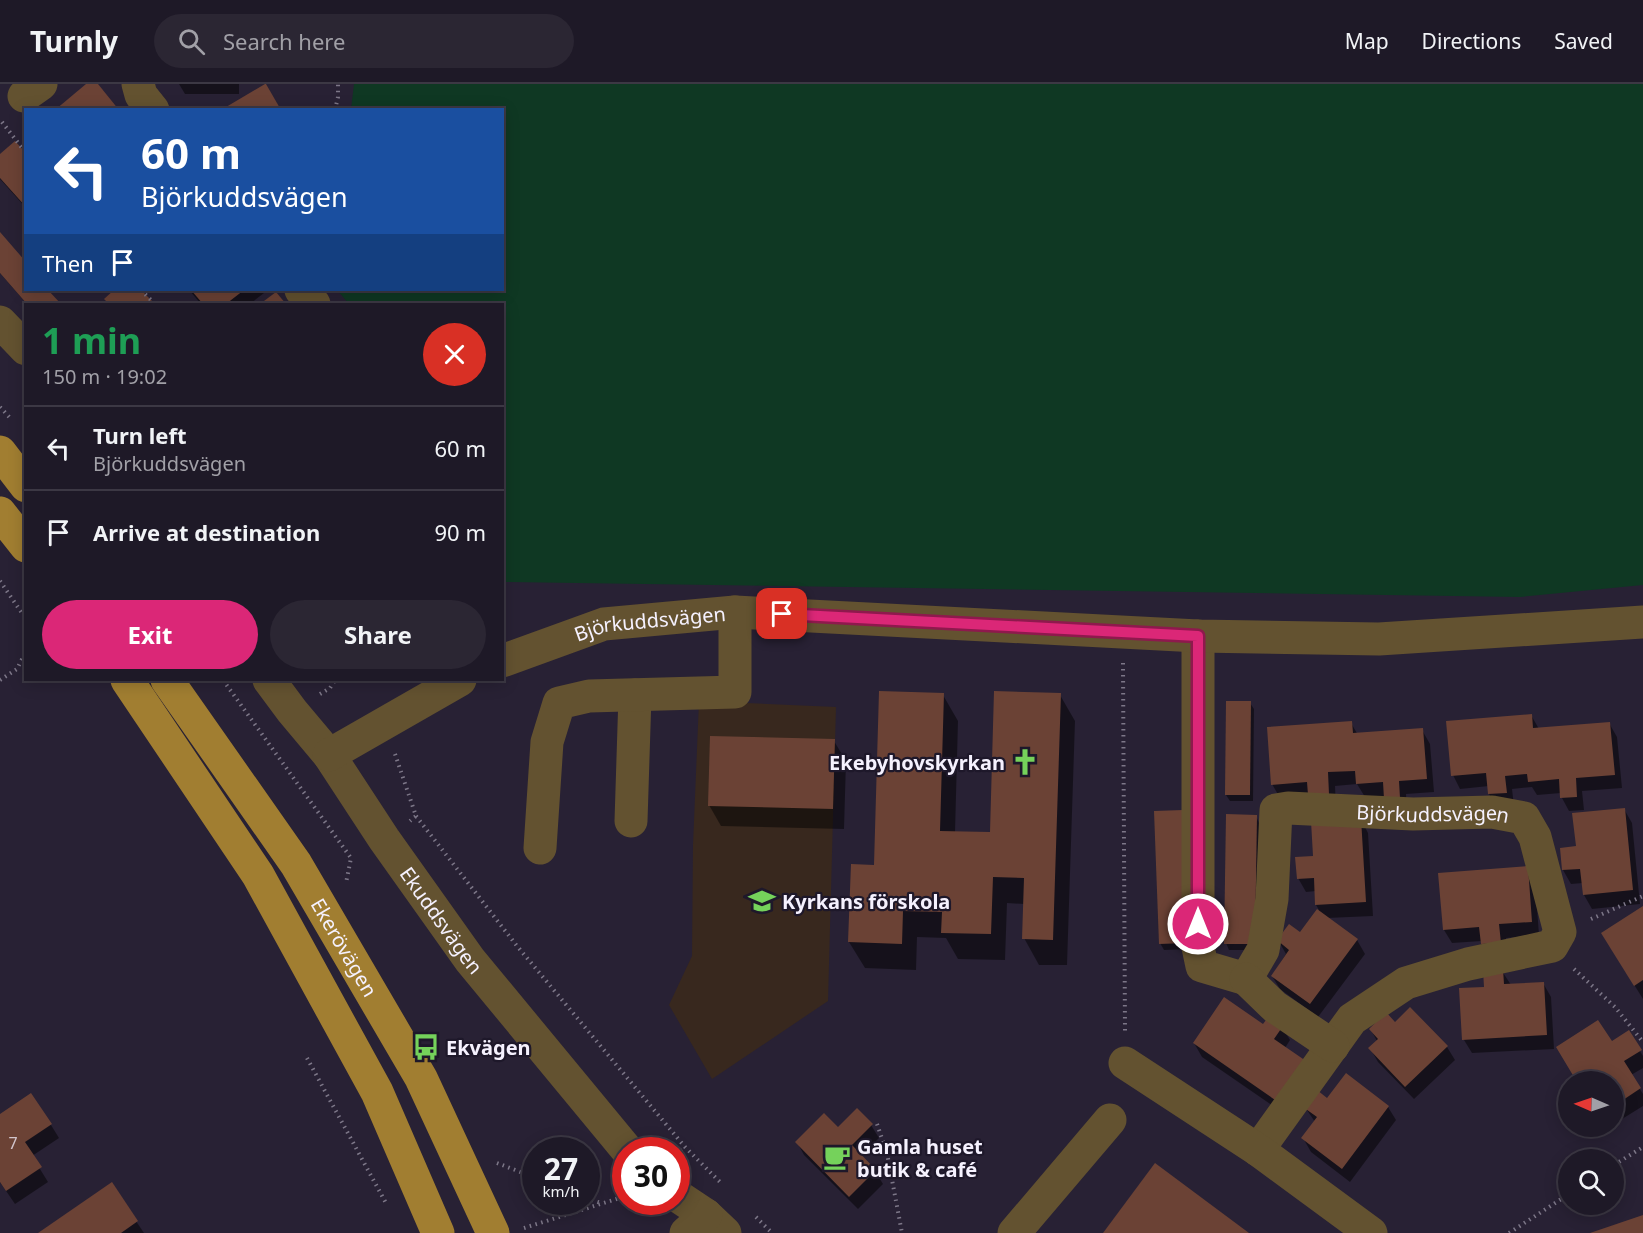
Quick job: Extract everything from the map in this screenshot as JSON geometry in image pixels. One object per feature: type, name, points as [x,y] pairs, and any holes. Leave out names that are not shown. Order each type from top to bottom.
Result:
[{"type":"main road","points":[[0,452],[24,483]]},
{"type":"main road","points":[[0,513],[24,543]]},
{"type":"main road","name":"Ekerövägen","points":[[128,681],[258,875],[377,1092],[438,1233]]},
{"type":"main road","name":"Ekerövägen","points":[[168,681],[296,864],[508,1230]]},
{"type":"street","points":[[138,84],[141,95],[151,108]]},
{"type":"street","points":[[302,291],[313,303]]},
{"type":"street","points":[[0,322],[24,348]]},
{"type":"street","points":[[540,848],[547,741],[559,703],[589,696],[735,692],[735,612]]},
{"type":"street","name":"Björkuddsvägen","points":[[504,660],[604,624],[735,612],[1198,636],[1378,639],[1643,622]]},
{"type":"street","points":[[1198,636],[1198,947],[1202,966],[1246,979],[1275,1007],[1333,1046]]},
{"type":"street","name":"Ekuddsvägen","points":[[270,681],[329,755],[470,960],[616,1137]]},
{"type":"street","points":[[329,755],[458,681]]},
{"type":"street","points":[[631,821],[634,695]]},
{"type":"street","name":"Björkuddsvägen","points":[[1246,979],[1263,950],[1272,899],[1276,810],[1288,808],[1413,814],[1492,812],[1524,818],[1535,837],[1556,939]]},
{"type":"street","points":[[1258,1150],[1352,1019],[1406,983],[1556,939]]},
{"type":"street","points":[[1125,1063],[1258,1150],[1371,1233]]},
{"type":"street","points":[[1014,1233],[1110,1120]]},
{"type":"street","points":[[690,1210],[706,1227]]},
{"type":"path","points":[[335,108],[338,84]]},
{"type":"path","points":[[0,119],[24,150]]},
{"type":"path","points":[[142,291],[153,303]]},
{"type":"path","points":[[0,581],[24,616]]},
{"type":"path","points":[[0,680],[17,669],[24,655]]},
{"type":"path","points":[[1125,1063],[1123,661],[1133,662]]},
{"type":"path","points":[[224,681],[351,858],[416,816]]},
{"type":"path","points":[[395,753],[416,816],[517,946],[677,1137]]},
{"type":"path","points":[[1643,896],[1556,939],[1643,1042]]},
{"type":"path","points":[[307,1058],[391,1213]]},
{"type":"path","points":[[878,1124],[887,1153],[902,1233]]},
{"type":"path","points":[[1624,1159],[1643,1147]]},
{"type":"path","points":[[690,1152],[724,1186]]},
{"type":"path","points":[[487,1160],[522,1173]]},
{"type":"path","points":[[508,1230],[612,1201]]},
{"type":"path","points":[[1509,1233],[1558,1201]]},
{"type":"path","points":[[748,1210],[772,1233]]},
{"type":"shaded area","name":"Kyrkans förskola","points":[[699,701],[836,707],[828,1001],[712,1079],[669,1005],[692,956],[693,845]]},
{"type":"green space","points":[[354,84],[1643,84],[1643,585],[1520,597],[504,582],[504,303],[348,303],[338,291],[504,291],[504,108],[351,108]]},
{"type":"building","points":[[86,84],[98,84],[117,108],[57,108]]},
{"type":"building","points":[[265,84],[280,108],[224,108]]},
{"type":"building","points":[[15,141],[24,151],[24,205],[0,178],[0,154]]},
{"type":"building","points":[[0,232],[24,260],[24,291],[49,291],[60,303],[26,303],[0,273]]},
{"type":"building","points":[[113,291],[142,291],[154,303],[108,303],[104,299]]},
{"type":"building","points":[[192,291],[243,291],[227,303],[202,303]]},
{"type":"building","points":[[276,292],[285,303],[261,303]]},
{"type":"building","name":"Ekebyhovskyrkan","points":[[879,691],[944,693],[940,831],[990,832],[994,691],[1061,693],[1053,940],[1022,939],[1024,878],[993,877],[991,934],[941,933],[942,912],[903,911],[902,944],[848,942],[851,864],[874,865]]},
{"type":"building","points":[[1226,701],[1251,701],[1250,795],[1225,795]]},
{"type":"building","points":[[1532,714],[1533,728],[1610,722],[1615,775],[1576,778],[1577,797],[1560,798],[1559,779],[1528,782],[1527,774],[1505,776],[1507,793],[1488,794],[1486,773],[1451,776],[1446,721]]},
{"type":"building","points":[[1352,721],[1353,733],[1423,728],[1427,779],[1399,781],[1400,798],[1384,799],[1383,782],[1356,784],[1355,771],[1328,772],[1329,794],[1308,795],[1307,782],[1271,785],[1267,727]]},
{"type":"building","points":[[710,736],[835,739],[833,809],[708,806]]},
{"type":"building","points":[[1625,808],[1633,890],[1583,895],[1580,869],[1562,870],[1560,848],[1576,846],[1572,813]]},
{"type":"building","points":[[1183,810],[1187,943],[1159,944],[1154,811]]},
{"type":"building","points":[[1226,814],[1257,815],[1255,944],[1224,944]]},
{"type":"building","points":[[1361,818],[1366,902],[1315,905],[1314,878],[1297,879],[1295,857],[1313,856],[1311,821]]},
{"type":"building","points":[[1528,866],[1532,922],[1499,924],[1501,943],[1481,944],[1479,927],[1443,930],[1438,873]]},
{"type":"building","points":[[1643,906],[1643,980],[1634,986],[1601,933]]},
{"type":"building","points":[[1317,909],[1358,939],[1310,1004],[1271,976],[1289,950],[1277,940],[1289,924],[1300,932]]},
{"type":"building","points":[[1503,969],[1504,984],[1544,982],[1547,1035],[1462,1040],[1459,988],[1484,987],[1483,970]]},
{"type":"building","points":[[1224,997],[1263,1024],[1269,1016],[1283,1026],[1274,1039],[1306,1061],[1278,1102],[1193,1043]]},
{"type":"building","points":[[1410,1007],[1448,1046],[1405,1087],[1368,1048],[1378,1039],[1369,1029],[1386,1012],[1395,1022]]},
{"type":"building","points":[[1598,1020],[1612,1041],[1629,1030],[1642,1050],[1624,1061],[1641,1088],[1624,1099],[1624,1071],[1570,1071],[1556,1047]]},
{"type":"building","points":[[1346,1073],[1389,1106],[1342,1169],[1301,1138],[1317,1117],[1303,1107],[1317,1090],[1327,1098]]},
{"type":"building","points":[[31,1093],[52,1124],[25,1142],[42,1167],[6,1191],[0,1182],[0,1114]]},
{"type":"building","name":"Gamla huset butik & café","points":[[857,1108],[873,1124],[852,1145],[876,1170],[849,1197],[795,1142],[824,1113],[838,1127]]},
{"type":"building","points":[[1155,1163],[1249,1233],[1103,1233]]},
{"type":"building","points":[[112,1182],[138,1221],[121,1233],[38,1233]]},
{"type":"building","points":[[1643,1215],[1643,1233],[1590,1233]]},
{"type":"place","name":"Ekebyhovskyrkan","points":[[1025,762]]},
{"type":"place","name":"Kyrkans förskola","points":[[762,901]]},
{"type":"place","name":"Ekvägen","points":[[426,1047]]},
{"type":"place","name":"Gamla huset butik & café","points":[[837,1157]]},
{"type":"route","points":[[782,614],[1198,636],[1198,924]]}]
